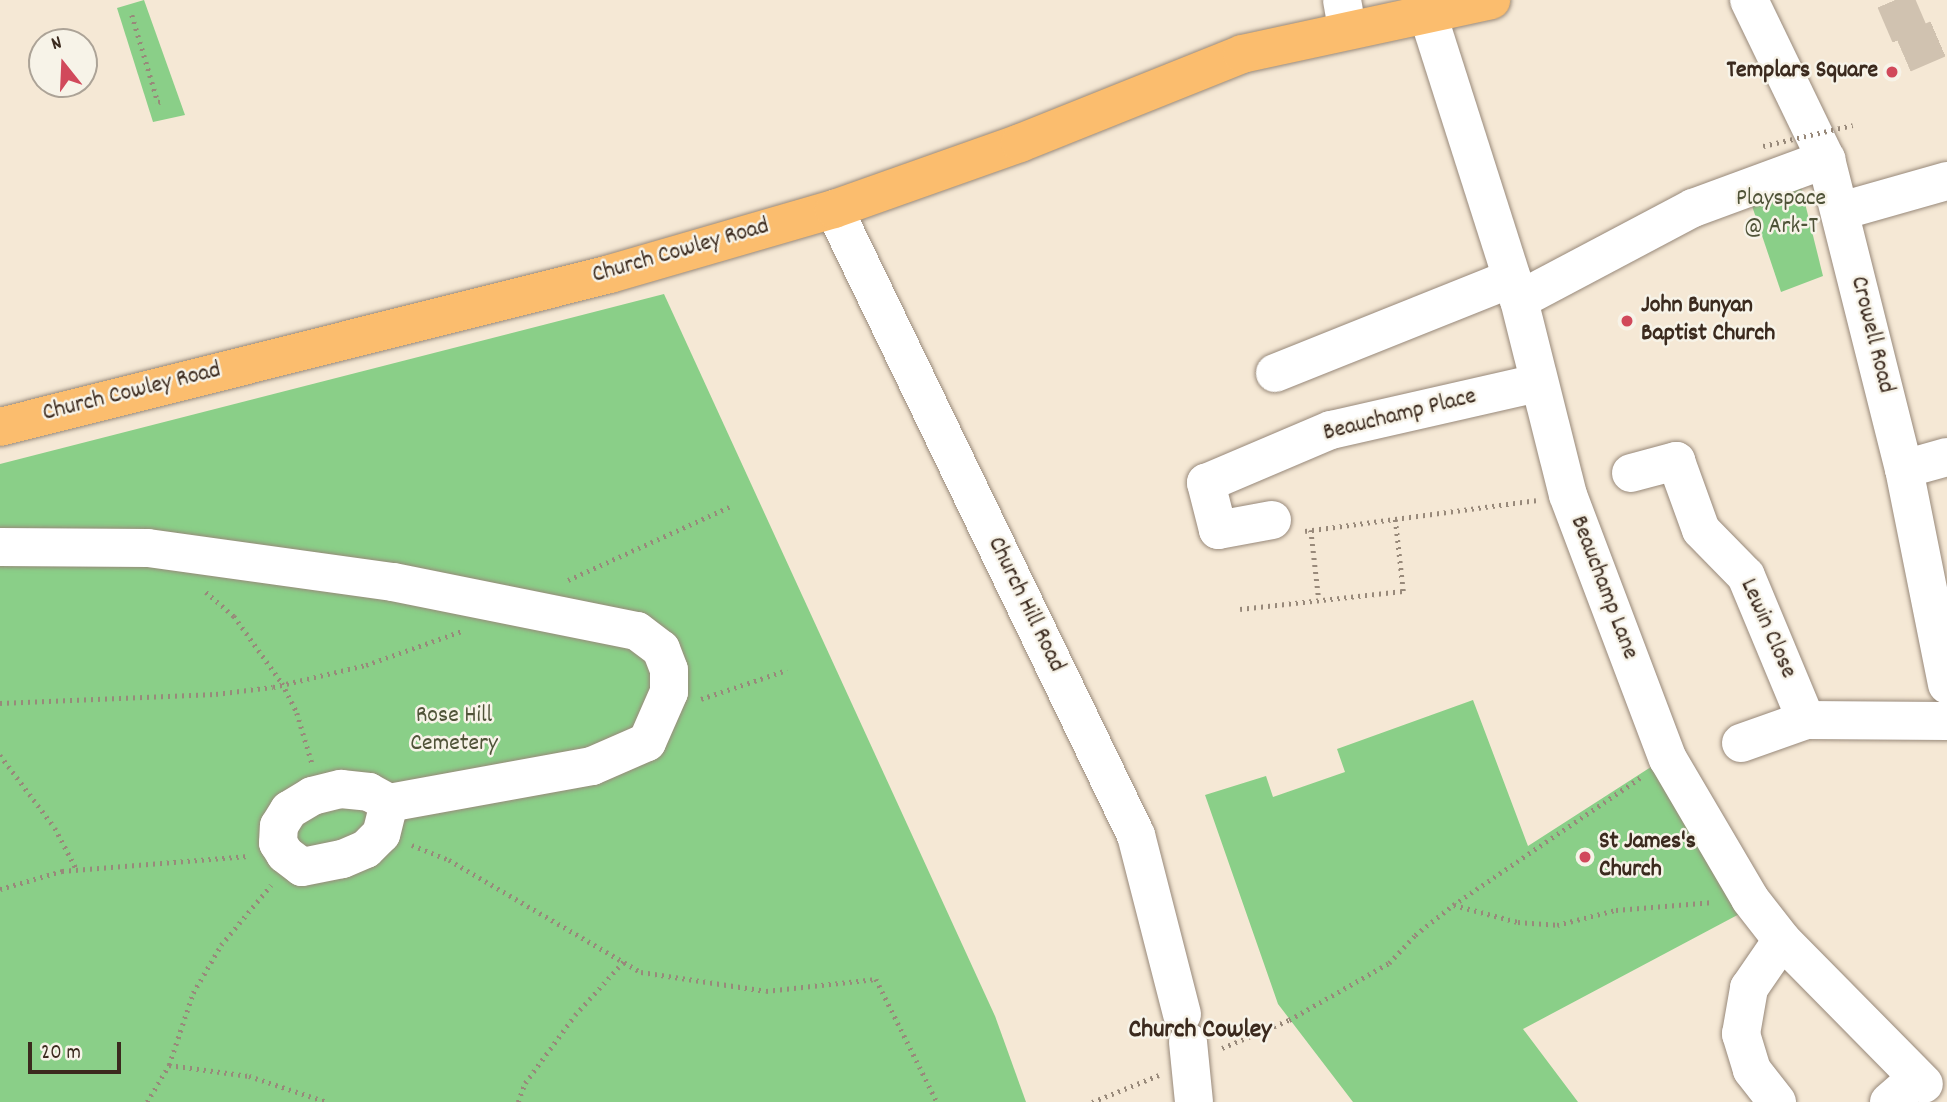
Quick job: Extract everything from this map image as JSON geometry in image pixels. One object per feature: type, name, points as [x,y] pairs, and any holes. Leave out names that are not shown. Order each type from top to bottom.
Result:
[{"type":"main road","name":"Church Cowley Road","points":[[0,427],[610,274],[834,209],[1020,143],[1345,15],[1428,16],[1491,0]]},
{"type":"street","name":"Crowell Road","points":[[1749,0],[1826,159],[1904,469],[1947,685]]},
{"type":"street","name":"Beauchamp Lane","points":[[1428,16],[1516,289],[1568,495],[1668,759],[1750,898],[1782,940],[1923,1092]]},
{"type":"street","points":[[1275,373],[1516,289],[1693,208],[1826,159]]},
{"type":"street","points":[[1840,211],[1947,181]]},
{"type":"street","name":"Church Hill Road","points":[[834,209],[1136,835],[1187,1039],[1194,1102]]},
{"type":"street","name":"Beauchamp Place","points":[[1272,520],[1218,530],[1206,483],[1331,430],[1538,383]]},
{"type":"street","points":[[1904,469],[1947,457]]},
{"type":"street","name":"Lewin Close","points":[[1631,473],[1676,461],[1701,530],[1746,576],[1806,720]]},
{"type":"street","points":[[0,547],[155,548],[393,582],[508,608],[637,631],[660,649],[669,670],[663,712],[647,742],[592,766],[385,818],[366,849],[319,866],[302,867],[285,854],[278,843],[279,826],[289,810],[320,794],[351,790],[369,792],[385,818]]},
{"type":"street","points":[[1741,743],[1806,720],[1947,721]]},
{"type":"street","points":[[1777,1102],[1752,1070],[1741,1034],[1749,988],[1782,940]]},
{"type":"path","points":[[132,15],[158,102],[162,102]]},
{"type":"path","points":[[1763,146],[1853,125]]},
{"type":"path","points":[[1272,520],[1291,534],[1568,495]]},
{"type":"path","points":[[558,585],[733,505]]},
{"type":"path","points":[[1240,609],[1403,591],[1395,519]]},
{"type":"path","points":[[1311,530],[1319,600]]},
{"type":"path","points":[[195,582],[234,616],[282,684],[297,713],[320,794]]},
{"type":"path","points":[[0,704],[216,694],[282,684],[439,642],[508,608]]},
{"type":"path","points":[[663,712],[787,670]]},
{"type":"path","points":[[0,755],[55,828],[77,870]]},
{"type":"path","points":[[1092,1102],[1187,1039],[1289,1020],[1389,963],[1415,935],[1453,905],[1668,759]]},
{"type":"path","points":[[385,818],[449,860],[641,972],[693,983],[766,991],[876,979],[937,1102]]},
{"type":"path","points":[[0,889],[77,870],[285,854],[281,873],[221,945],[193,993],[169,1065],[147,1102]]},
{"type":"path","points":[[1453,905],[1518,922],[1557,925],[1616,910],[1750,898]]},
{"type":"path","points":[[518,1102],[525,1083],[575,1015],[623,962]]},
{"type":"path","points":[[169,1065],[249,1076],[327,1102]]},
{"type":"green space","points":[[144,0],[185,115],[153,122],[117,8]]},
{"type":"green space","name":"Playspace @ Ark-T","points":[[1799,179],[1823,276],[1781,292],[1748,194]]},
{"type":"green space","name":"Rose Hill Cemetery","points":[[664,294],[995,1016],[1026,1102],[0,1102],[0,464]]},
{"type":"green space","points":[[1473,700],[1528,846],[1654,765],[1745,911],[1523,1029],[1578,1102],[1353,1102],[1278,1004],[1205,795],[1266,776],[1273,797],[1345,772],[1337,749]]},
{"type":"tunnel","points":[[1895,0],[1916,49]]},
{"type":"tunnel","points":[[1903,54],[1947,35]]},
{"type":"place","name":"Templars Square","points":[[1892,72]]},
{"type":"place","name":"John Bunyan Baptist Church","points":[[1627,321]]},
{"type":"place","name":"St James's Church","points":[[1585,857]]},
{"type":"district","name":"Church Cowley","points":[[1200,1031]]}]
